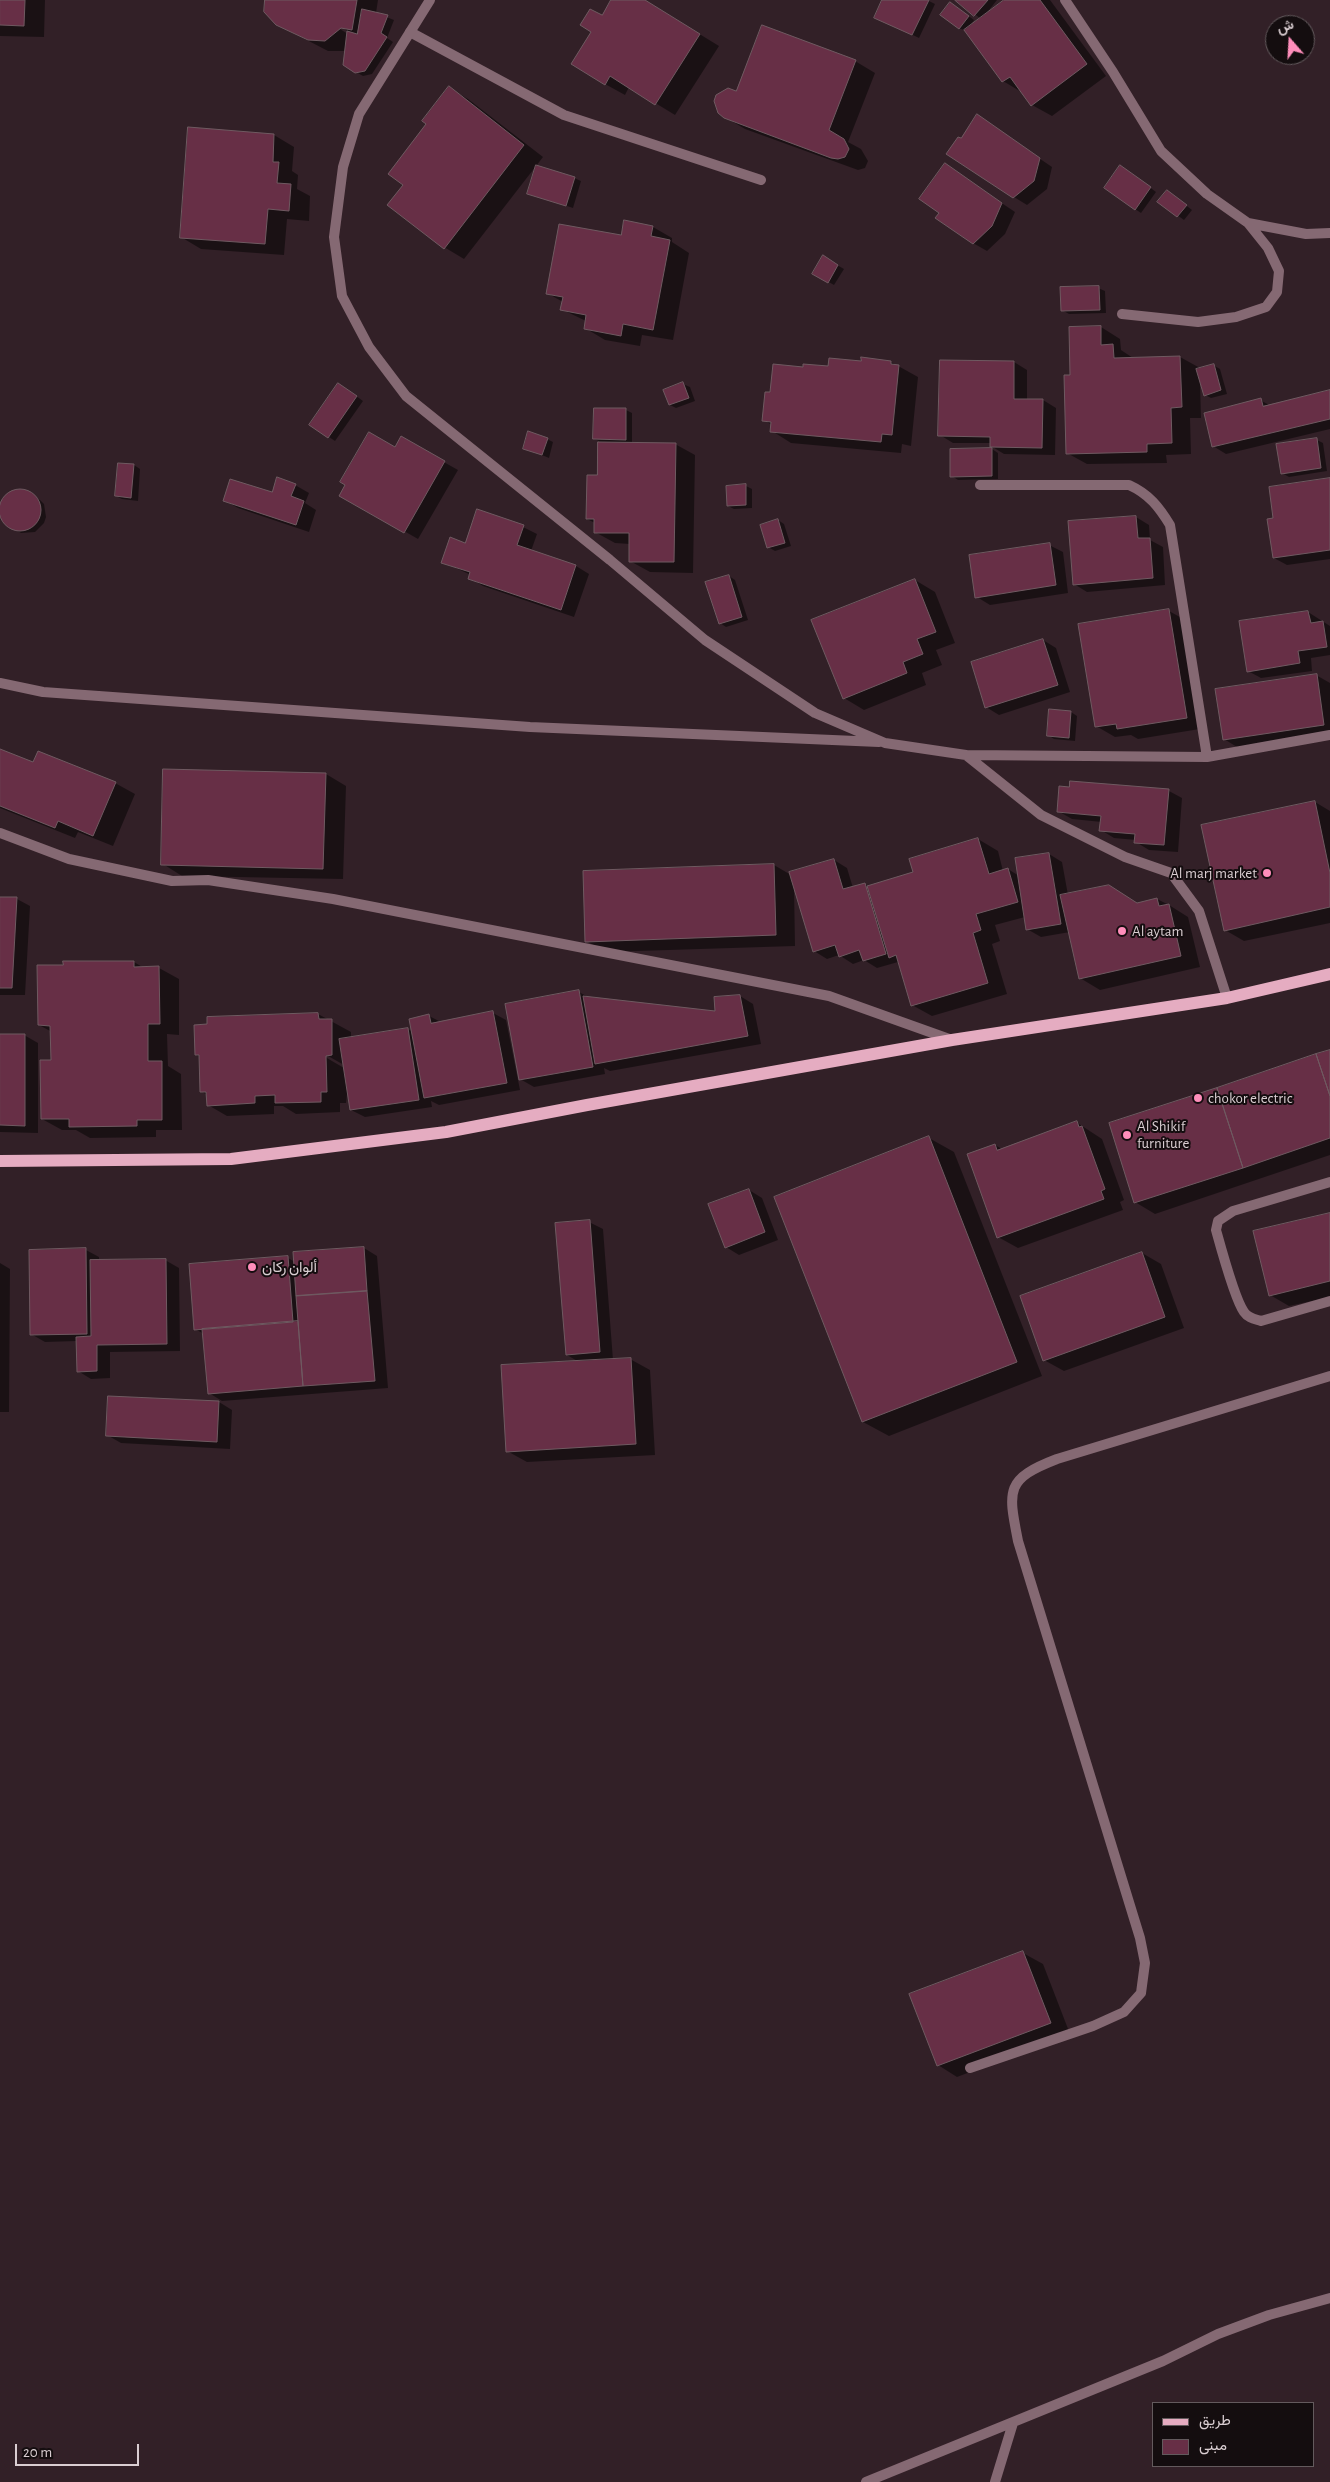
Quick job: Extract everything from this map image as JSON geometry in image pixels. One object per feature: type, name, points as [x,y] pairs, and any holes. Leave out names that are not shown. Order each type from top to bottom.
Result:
[{"type":"main road","points":[[0,1161],[232,1159],[446,1132],[952,1040],[1227,998],[1330,974]]},
{"type":"street","points":[[430,0],[359,114],[343,168],[334,237],[342,296],[369,347],[406,396],[610,560],[705,640],[815,712],[884,743]]},
{"type":"street","points":[[1065,0],[1113,72],[1161,151],[1207,194],[1248,223],[1268,248],[1279,271],[1277,292],[1266,307],[1236,317],[1198,322],[1122,314]]},
{"type":"street","points":[[410,32],[564,114],[761,180]]},
{"type":"street","points":[[1248,223],[1306,234],[1330,232]]},
{"type":"street","points":[[980,485],[1121,484],[1141,491],[1156,503],[1170,525],[1207,757]]},
{"type":"street","points":[[0,683],[43,692],[530,728],[884,743],[966,755],[1207,757],[1330,736]]},
{"type":"street","points":[[966,755],[1040,815],[1126,857],[1171,873],[1199,911],[1227,998]]},
{"type":"street","points":[[0,833],[69,859],[172,881],[208,880],[333,899],[829,996],[952,1040]]},
{"type":"street","points":[[1330,1182],[1225,1214],[1218,1221],[1216,1230],[1238,1300],[1244,1312],[1251,1318],[1261,1321],[1330,1301]]},
{"type":"street","points":[[970,2068],[1093,2026],[1124,2012],[1141,1994],[1145,1963],[1140,1938],[1018,1541],[1011,1496],[1018,1480],[1034,1468],[1057,1460],[1330,1376]]},
{"type":"street","points":[[866,2482],[1163,2362],[1218,2334],[1270,2315],[1330,2298]]},
{"type":"street","points":[[995,2482],[1013,2423]]},
{"type":"building","points":[[0,0],[25,0],[24,26],[0,25]]},
{"type":"building","points":[[265,0],[357,0],[352,30],[341,28],[325,41],[308,40],[276,25],[264,12]]},
{"type":"building","points":[[611,0],[645,0],[700,34],[655,105],[610,76],[605,85],[571,64],[591,32],[580,25],[590,9],[602,15]]},
{"type":"building","points":[[882,0],[929,0],[912,35],[874,18]]},
{"type":"building","points":[[955,0],[988,0],[974,16]]},
{"type":"building","points":[[1004,0],[1040,0],[1087,64],[1031,106],[1010,77],[1002,82],[964,30]]},
{"type":"building","points":[[950,2],[969,16],[959,29],[940,15]]},
{"type":"building","points":[[362,9],[388,15],[381,33],[387,37],[365,71],[355,73],[343,65],[347,31],[357,34]]},
{"type":"building","points":[[762,25],[856,60],[829,130],[844,139],[849,149],[845,157],[831,158],[724,118],[718,113],[714,101],[716,95],[728,88],[736,91]]},
{"type":"building","points":[[449,86],[524,145],[444,249],[387,205],[403,185],[388,174],[426,124],[422,121]]},
{"type":"building","points":[[977,114],[1040,158],[1034,181],[1013,198],[946,154],[958,137],[961,138]]},
{"type":"building","points":[[188,127],[274,134],[273,162],[279,162],[277,183],[291,184],[289,211],[268,209],[265,244],[180,238]]},
{"type":"building","points":[[945,163],[1002,203],[992,226],[973,244],[935,218],[939,213],[919,199]]},
{"type":"building","points":[[536,165],[575,177],[566,206],[527,194]]},
{"type":"building","points":[[1120,165],[1151,187],[1135,210],[1104,188]]},
{"type":"building","points":[[1167,190],[1187,205],[1177,217],[1157,202]]},
{"type":"building","points":[[624,220],[653,226],[651,236],[670,240],[653,330],[623,324],[621,336],[584,329],[586,315],[560,310],[563,297],[546,294],[559,224],[621,235]]},
{"type":"building","points":[[823,255],[838,265],[828,283],[812,274]]},
{"type":"building","points":[[1099,286],[1100,310],[1061,311],[1060,287]]},
{"type":"building","points":[[1101,326],[1101,345],[1113,344],[1114,358],[1180,356],[1182,407],[1171,408],[1172,443],[1147,444],[1147,452],[1066,454],[1064,375],[1070,375],[1069,327]]},
{"type":"building","points":[[861,357],[891,361],[891,364],[899,365],[892,435],[882,434],[881,442],[770,432],[771,422],[762,421],[765,392],[770,392],[773,364],[803,367],[803,364],[828,366],[829,358],[861,361]]},
{"type":"building","points":[[940,360],[1014,361],[1014,399],[1043,399],[1042,448],[990,447],[990,437],[938,436]]},
{"type":"building","points":[[1214,364],[1221,390],[1204,396],[1196,369]]},
{"type":"building","points":[[683,382],[689,398],[669,405],[663,390]]},
{"type":"building","points":[[338,383],[357,396],[328,438],[309,425]]},
{"type":"building","points":[[1330,390],[1330,419],[1212,447],[1204,413],[1261,398],[1263,406]]},
{"type":"building","points":[[594,408],[626,408],[626,440],[593,439]]},
{"type":"building","points":[[528,431],[548,438],[542,455],[523,449]]},
{"type":"building","points":[[369,432],[395,447],[401,436],[445,461],[404,533],[339,496],[345,485],[340,482]]},
{"type":"building","points":[[1317,438],[1321,468],[1281,474],[1276,444]]},
{"type":"building","points":[[598,442],[676,443],[674,562],[629,562],[629,533],[594,533],[594,519],[586,519],[587,475],[597,475]]},
{"type":"building","points":[[992,448],[992,476],[950,477],[950,449]]},
{"type":"building","points":[[118,463],[134,464],[131,498],[115,496]]},
{"type":"building","points":[[277,477],[296,484],[291,496],[304,501],[296,525],[223,501],[230,479],[272,492]]},
{"type":"building","points":[[1330,478],[1330,550],[1273,558],[1267,519],[1273,518],[1269,487]]},
{"type":"building","points":[[746,484],[746,505],[727,506],[726,486]]},
{"type":"building","points":[[20,489],[35,495],[41,510],[35,525],[20,531],[5,525],[-1,510],[5,495]]},
{"type":"building","points":[[477,509],[524,525],[517,545],[576,565],[561,610],[468,579],[470,572],[441,563],[450,537],[465,543]]},
{"type":"building","points":[[1136,516],[1138,538],[1150,538],[1153,578],[1073,585],[1068,521]]},
{"type":"building","points":[[778,519],[785,543],[767,548],[760,525]]},
{"type":"building","points":[[1050,543],[1056,585],[975,598],[969,555]]},
{"type":"building","points":[[729,575],[742,617],[719,624],[705,582]]},
{"type":"building","points":[[915,579],[936,632],[917,639],[923,654],[903,662],[907,673],[843,699],[811,620]]},
{"type":"building","points":[[1169,609],[1187,718],[1117,729],[1116,724],[1095,727],[1078,624]]},
{"type":"building","points":[[1308,611],[1311,623],[1323,621],[1327,647],[1298,651],[1300,663],[1247,672],[1239,621]]},
{"type":"building","points":[[1043,639],[1058,685],[985,708],[971,662]]},
{"type":"building","points":[[1317,674],[1324,725],[1223,740],[1215,689]]},
{"type":"building","points":[[1049,709],[1071,711],[1069,738],[1047,736]]},
{"type":"building","points":[[0,749],[33,762],[38,751],[116,782],[93,836],[58,821],[55,828],[0,806]]},
{"type":"building","points":[[163,769],[326,773],[323,869],[161,865]]},
{"type":"building","points":[[1070,781],[1169,789],[1164,845],[1134,843],[1135,834],[1099,831],[1101,816],[1057,812],[1059,786],[1069,787]]},
{"type":"building","points":[[1315,801],[1330,873],[1330,907],[1224,931],[1201,825]]},
{"type":"building","points":[[978,838],[989,874],[1008,868],[1018,902],[976,914],[981,930],[973,933],[988,983],[911,1006],[896,955],[889,958],[867,886],[913,872],[909,859]]},
{"type":"building","points":[[1049,853],[1061,924],[1026,930],[1015,858]]},
{"type":"building","points":[[834,859],[843,889],[865,883],[886,954],[863,961],[859,950],[839,957],[835,945],[813,952],[789,872]]},
{"type":"building","points":[[774,864],[776,935],[585,942],[583,871]]},
{"type":"building","name":"Al aytam","points":[[1109,885],[1137,903],[1157,898],[1159,906],[1169,904],[1181,956],[1079,979],[1060,895]]},
{"type":"building","points":[[0,897],[17,897],[12,988],[0,988]]},
{"type":"building","points":[[63,961],[134,961],[134,967],[159,966],[160,1024],[148,1024],[148,1061],[162,1061],[162,1120],[137,1120],[137,1126],[69,1127],[69,1119],[41,1119],[40,1060],[51,1060],[50,1026],[38,1025],[37,965],[63,965]]},
{"type":"building","points":[[579,990],[593,1067],[519,1080],[505,1004]]},
{"type":"building","points":[[740,995],[748,1036],[595,1064],[583,996],[715,1011],[714,997]]},
{"type":"building","points":[[493,1011],[507,1083],[424,1098],[409,1019],[429,1014],[431,1023]]},
{"type":"building","points":[[318,1013],[319,1019],[332,1019],[332,1055],[326,1056],[327,1092],[321,1092],[321,1102],[275,1103],[275,1095],[255,1096],[255,1103],[207,1106],[206,1092],[200,1092],[199,1055],[195,1055],[194,1025],[207,1024],[207,1017]]},
{"type":"building","points":[[408,1028],[419,1100],[350,1110],[339,1039]]},
{"type":"building","points":[[0,1034],[25,1034],[25,1126],[0,1125]]},
{"type":"building","points":[[1330,1050],[1330,1096],[1316,1054]]},
{"type":"building","points":[[1316,1054],[1330,1096],[1330,1138],[1243,1168],[1217,1088]]},
{"type":"building","points":[[1217,1088],[1243,1168],[1134,1203],[1109,1123]]},
{"type":"building","points":[[1077,1121],[1079,1127],[1082,1126],[1105,1189],[1101,1191],[1104,1199],[997,1238],[967,1154],[995,1144],[997,1150]]},
{"type":"building","points":[[929,1136],[1017,1362],[862,1422],[774,1197]]},
{"type":"building","points":[[749,1189],[765,1232],[725,1248],[708,1204]]},
{"type":"building","points":[[1330,1213],[1330,1281],[1269,1296],[1253,1231]]},
{"type":"building","points":[[590,1220],[600,1352],[566,1355],[555,1223]]},
{"type":"building","points":[[364,1247],[367,1291],[296,1296],[293,1252]]},
{"type":"building","points":[[86,1248],[87,1334],[30,1335],[29,1250]]},
{"type":"building","points":[[1142,1252],[1165,1317],[1043,1361],[1020,1296]]},
{"type":"building","points":[[288,1256],[293,1322],[194,1330],[189,1264]]},
{"type":"building","points":[[166,1259],[167,1344],[97,1345],[97,1371],[77,1372],[76,1337],[91,1336],[90,1260]]},
{"type":"building","points":[[367,1291],[375,1381],[303,1386],[296,1296]]},
{"type":"building","points":[[298,1321],[303,1386],[208,1394],[202,1329]]},
{"type":"building","points":[[631,1358],[636,1444],[506,1452],[501,1365]]},
{"type":"building","points":[[108,1396],[219,1401],[217,1442],[106,1436]]},
{"type":"building","points":[[1023,1951],[1051,2023],[937,2066],[909,1994]]},
{"type":"place","name":"Al marj market","points":[[1267,873]]},
{"type":"place","name":"Al aytam","points":[[1122,931]]},
{"type":"place","name":"chokor electric","points":[[1198,1098]]},
{"type":"place","name":"Al Shikif furniture","points":[[1127,1135]]},
{"type":"place","name":"ألوان ركان","points":[[252,1267]]}]
